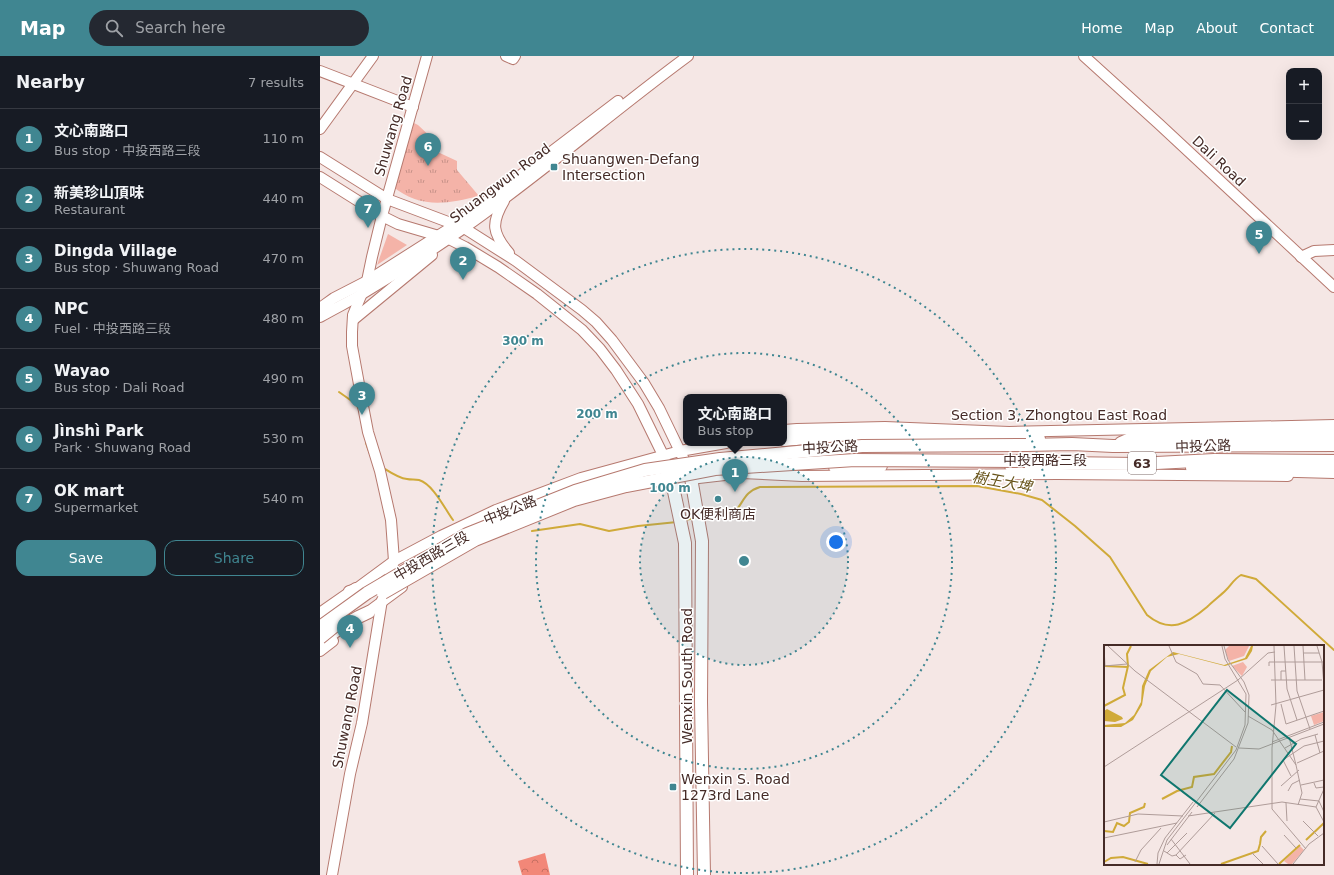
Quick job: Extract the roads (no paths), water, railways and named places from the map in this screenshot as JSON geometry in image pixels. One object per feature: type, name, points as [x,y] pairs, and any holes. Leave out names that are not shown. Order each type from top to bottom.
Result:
[{"type":"main road","points":[[787,440],[842,435],[1026,438],[1072,444]]},
{"type":"main road","points":[[1113,446],[1139,436],[1334,436]]},
{"type":"main road","name":"中投公路","points":[[320,627],[367,593],[467,534],[575,491],[645,470],[720,459],[862,446],[1072,444],[1113,446],[1334,445]]},
{"type":"main road","name":"中投公路","points":[[320,638],[370,601],[475,540],[574,500],[626,486],[714,469],[855,460],[1025,461],[1137,464],[1214,460],[1334,461]]},
{"type":"main road","points":[[742,474],[783,468],[911,465],[1031,466],[1070,463]]},
{"type":"main road","points":[[1137,464],[1195,468],[1334,472]]},
{"type":"main road","name":"Wenxin South Road","points":[[691,478],[702,541],[704,875]]},
{"type":"main road","name":"Wenxin South Road","points":[[672,482],[685,543],[687,875]]},
{"type":"main road","points":[[320,614],[356,589]]},
{"type":"main road","points":[[320,644],[336,630],[353,619],[369,612]]},
{"type":"street","points":[[320,129],[373,56]]},
{"type":"street","name":"Shuwang Road","points":[[332,875],[350,774],[362,723],[382,602],[394,561],[391,520],[377,459],[368,432],[352,346],[353,315],[367,281],[382,216],[427,56]]},
{"type":"street","name":"Shuangwun Road","points":[[320,318],[336,307],[361,295],[449,239],[459,226],[490,199],[676,56]]},
{"type":"street","name":"Shuangwun Road","points":[[320,308],[334,298],[367,281],[437,236],[459,226],[507,196],[688,56]]},
{"type":"street","name":"Dali Road","points":[[1084,56],[1334,287]]},
{"type":"street","points":[[320,71],[413,107]]},
{"type":"street","points":[[320,157],[387,199],[459,226],[516,261],[573,302],[596,322],[612,340],[644,382],[659,408],[688,466],[691,478]]},
{"type":"street","points":[[320,177],[382,216],[398,224],[449,239],[498,267],[537,294],[582,330],[600,349],[616,370],[638,404],[663,455],[672,482]]},
{"type":"street","points":[[507,196],[495,221],[501,244],[516,261]]},
{"type":"street","points":[[353,320],[425,261],[449,239]]},
{"type":"street","points":[[1301,257],[1314,250],[1334,250]]},
{"type":"street","name":"Section 3, Zhongtou East Road","points":[[787,430],[886,427],[1009,432],[1334,425]]},
{"type":"street","points":[[320,608],[339,594],[356,589],[394,561],[441,536],[496,510],[581,478],[663,455],[709,446]]},
{"type":"street","name":"中投西路三段","points":[[320,651],[410,581],[471,548],[565,509],[615,494],[691,478],[742,474],[802,476],[1057,474],[1334,477]]},
{"type":"street","points":[[462,526],[471,526],[478,535],[477,542],[471,548]]},
{"type":"waterway","name":"樹王大埤","points":[[339,392],[356,404],[360,411]]},
{"type":"waterway","name":"樹王大埤","points":[[366,443],[370,454]]},
{"type":"waterway","name":"樹王大埤","points":[[382,467],[400,477],[424,482],[438,497],[453,520]]},
{"type":"waterway","name":"樹王大埤","points":[[703,516],[713,513],[734,513],[747,495],[760,487],[977,486],[1021,494],[1042,500],[1075,526],[1110,557],[1147,615],[1155,621],[1171,625],[1185,622],[1200,613],[1241,575],[1256,579],[1334,650]]},
{"type":"waterway","name":"樹王大埤","points":[[685,520],[695,518]]},
{"type":"waterway","name":"樹王大埤","points":[[532,531],[580,524],[609,531],[677,522]]},
{"type":"place","name":"Jìnshì Park","points":[[428,166]]},
{"type":"place","name":"Shuangwen-Defang Intersection","points":[[554,167]]},
{"type":"place","name":"OK mart","points":[[368,228]]},
{"type":"place","name":"Wayao","points":[[1259,254]]},
{"type":"place","name":"新美珍山頂味","points":[[463,280]]},
{"type":"place","name":"Dingda Village","points":[[362,415]]},
{"type":"place","name":"文心南路口","points":[[735,492]]},
{"type":"place","name":"OK便利商店","points":[[718,499]]},
{"type":"place","name":"NPC","points":[[350,648]]},
{"type":"place","name":"Wenxin S. Road 1273rd Lane","points":[[673,787]]}]
